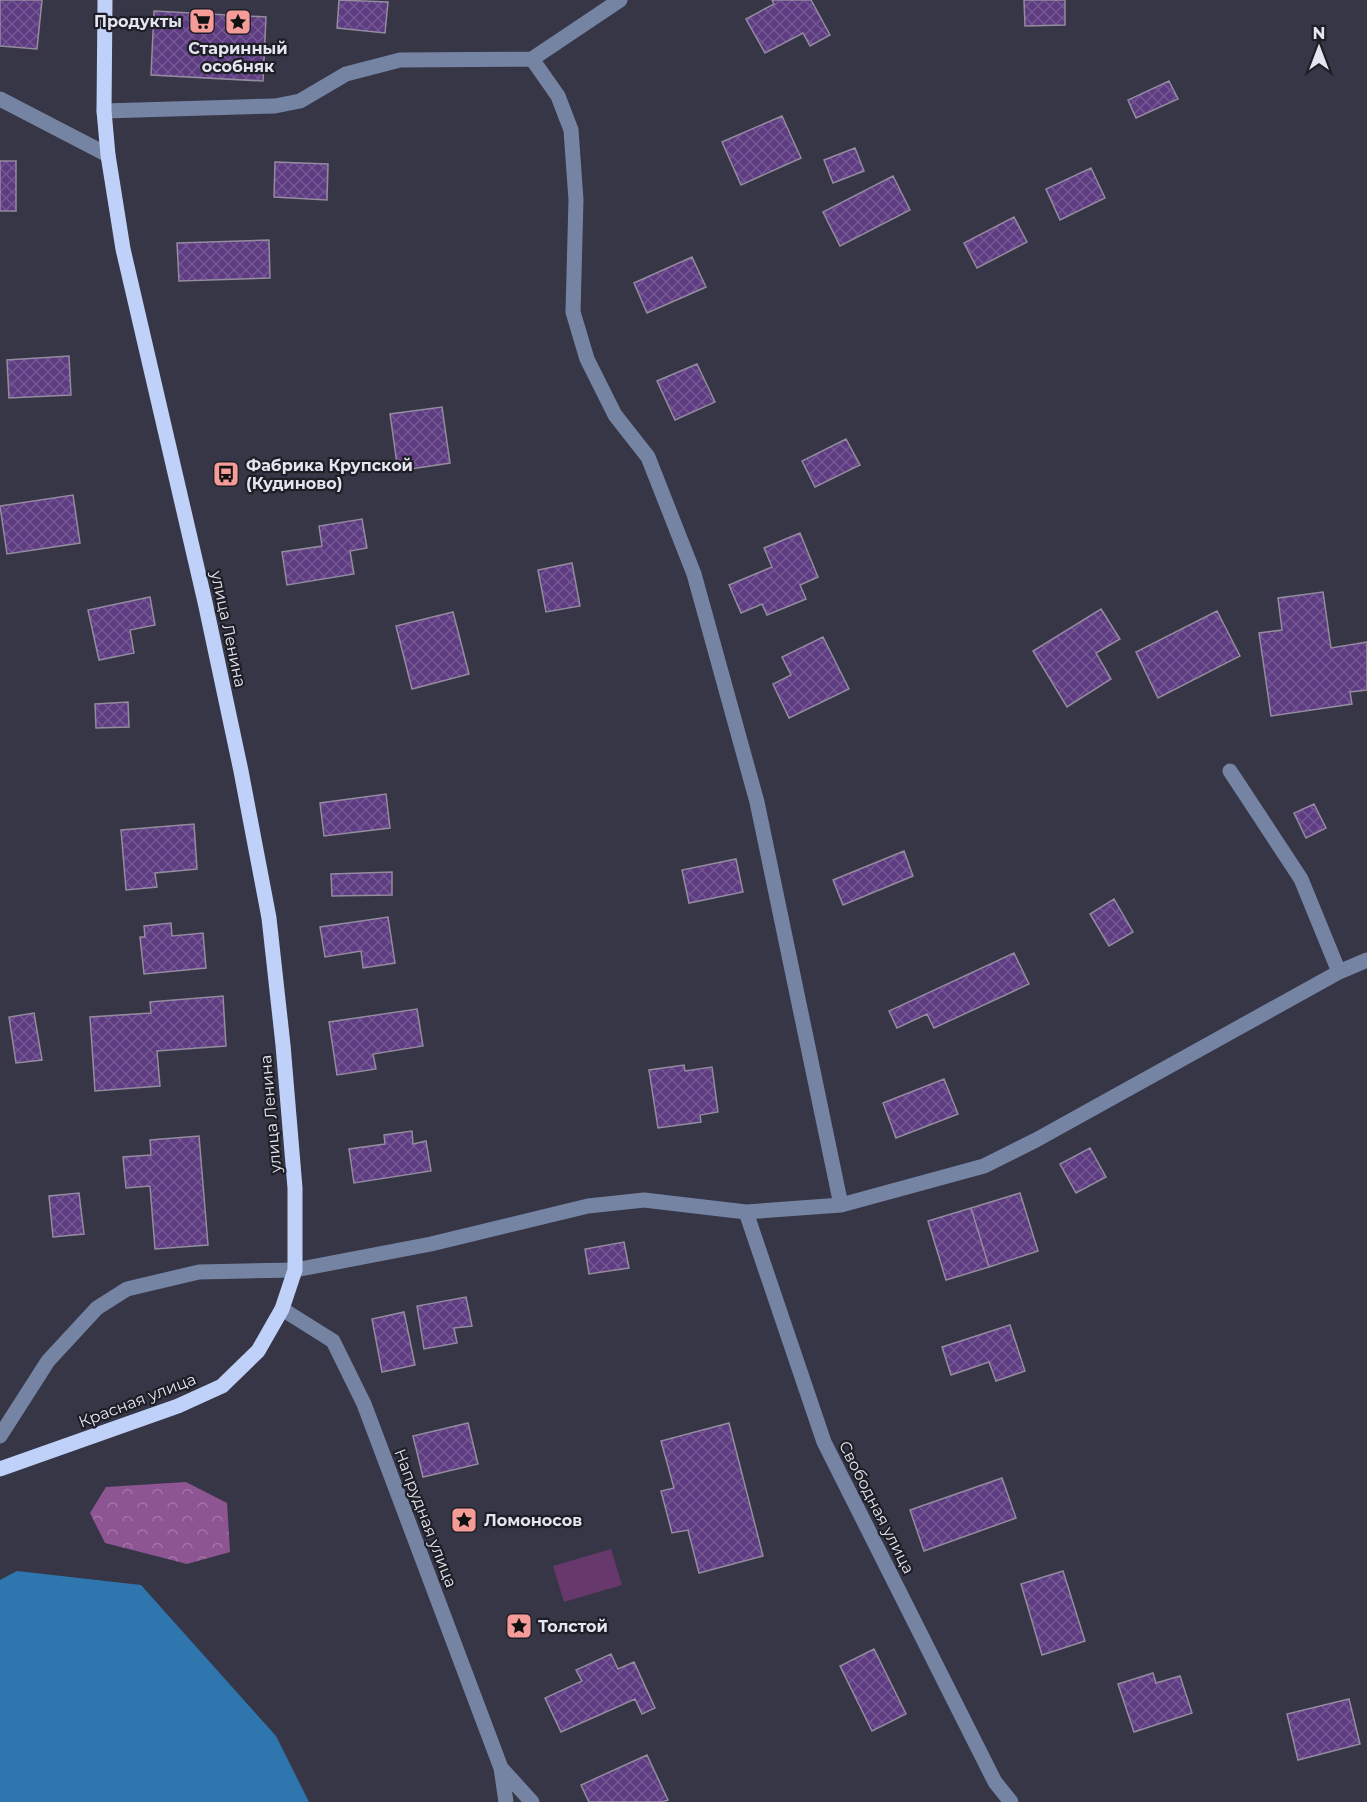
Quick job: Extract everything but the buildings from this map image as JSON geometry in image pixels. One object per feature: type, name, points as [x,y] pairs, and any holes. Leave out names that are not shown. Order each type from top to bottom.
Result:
[{"type":"main road","name":"улица Ленина","points":[[105,0],[104,111],[108,154],[123,249],[205,602],[269,918],[294,1176],[295,1270]]},
{"type":"main road","name":"Красная улица","points":[[0,1469],[178,1406],[222,1386],[258,1352],[282,1309],[295,1270]]},
{"type":"street","points":[[104,111],[275,106],[300,101],[346,74],[400,60],[532,59],[620,0]]},
{"type":"street","points":[[532,59],[558,96],[571,130],[576,200],[573,312],[587,359],[615,415],[648,457],[694,574],[757,802],[841,1205]]},
{"type":"street","points":[[0,99],[108,154]]},
{"type":"street","points":[[1230,771],[1301,879],[1339,972]]},
{"type":"street","points":[[0,1436],[48,1361],[97,1308],[127,1288],[199,1272],[295,1270],[431,1244],[588,1206],[644,1200],[746,1212],[841,1205],[984,1166],[1047,1134],[1339,972],[1367,960]]},
{"type":"street","name":"Свободная улица","points":[[746,1212],[824,1442],[995,1782],[1011,1802]]},
{"type":"street","name":"Напрудная улица","points":[[282,1309],[333,1341],[364,1404],[501,1768]]},
{"type":"street","points":[[501,1768],[506,1802]]},
{"type":"street","points":[[501,1768],[532,1802]]},
{"type":"shaded area","points":[[611,1549],[622,1585],[564,1602],[553,1566]]},
{"type":"green space","points":[[186,1482],[227,1503],[230,1552],[187,1564],[105,1543],[90,1513],[106,1487]]},
{"type":"water","points":[[17,1571],[141,1585],[276,1736],[309,1802],[0,1802],[0,1580]]},
{"type":"place","name":"Продукты","points":[[202,21]]},
{"type":"place","name":"Старинный особняк","points":[[238,22]]},
{"type":"place","name":"Фабрика Крупской (Кудиново)","points":[[226,474]]},
{"type":"place","name":"Ломоносов","points":[[464,1520]]},
{"type":"place","name":"Толстой","points":[[519,1626]]}]
